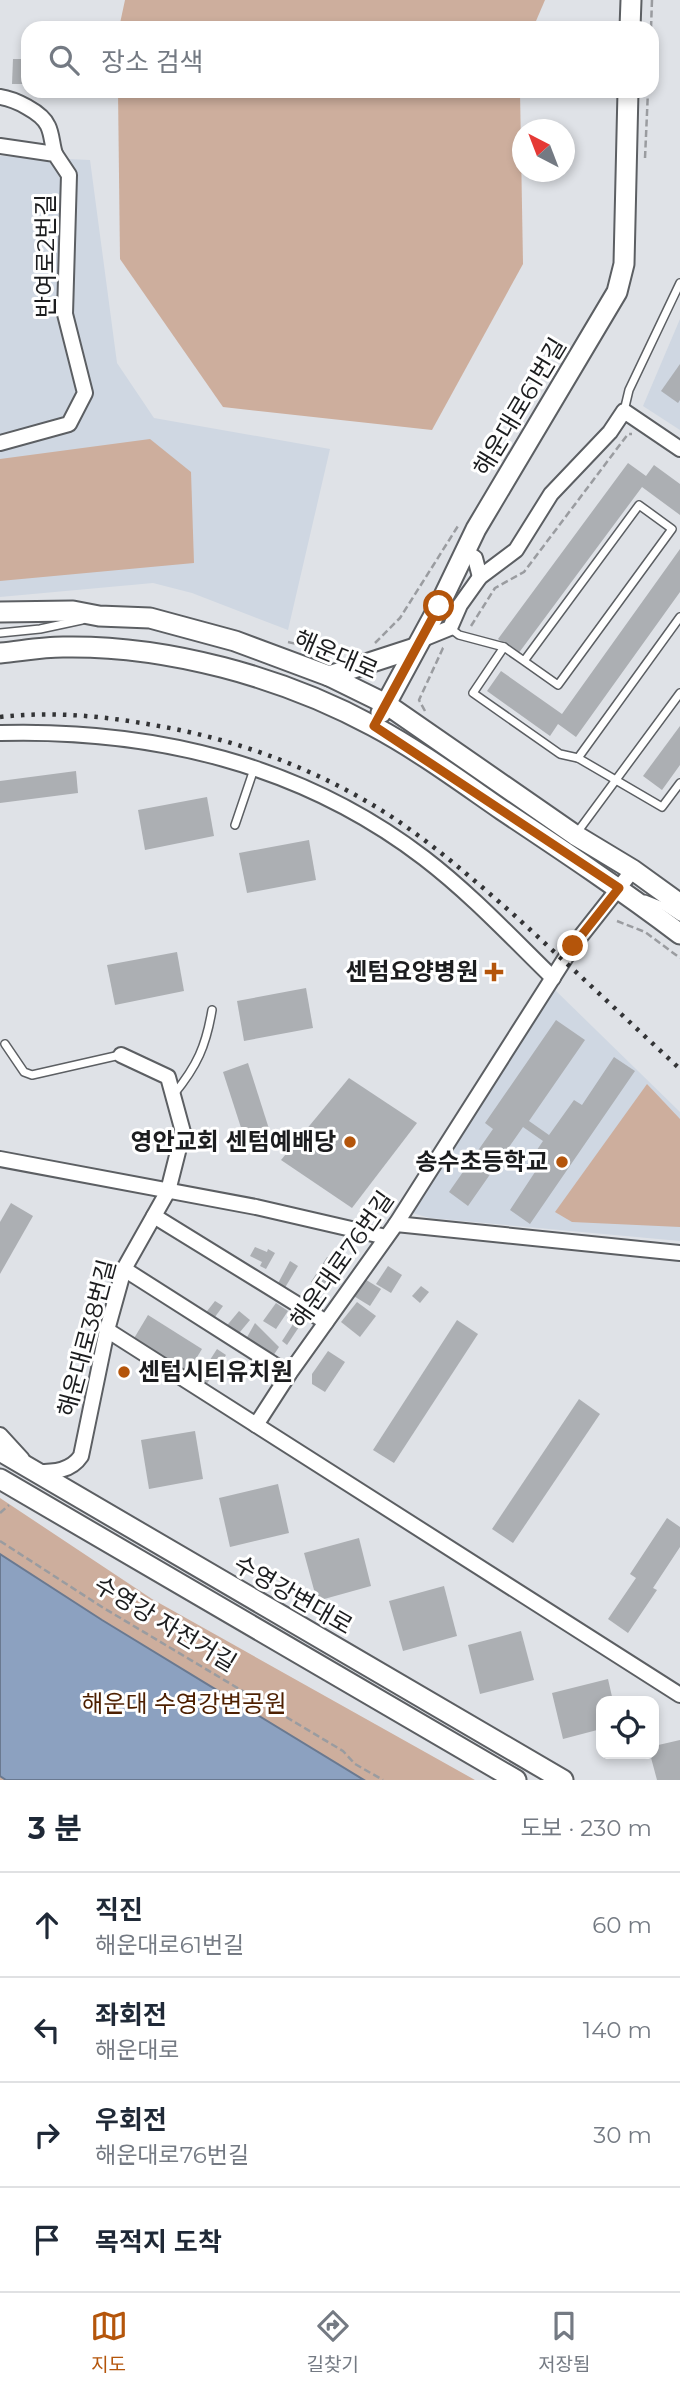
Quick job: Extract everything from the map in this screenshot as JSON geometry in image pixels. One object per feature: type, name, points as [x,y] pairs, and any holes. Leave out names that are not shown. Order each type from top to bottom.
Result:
[{"type":"main road","points":[[630,21],[631,0]]},
{"type":"main road","name":"해운대로61번길","points":[[374,726],[416,645],[470,555],[617,292],[624,264],[628,98]]},
{"type":"main road","name":"해운대로","points":[[0,612],[73,611],[99,616],[150,618],[235,642],[329,676],[386,704],[575,835],[634,870],[680,904]]},
{"type":"main road","points":[[329,676],[416,645]]},
{"type":"main road","name":"해운대로","points":[[0,653],[63,647],[136,650],[214,666],[284,687],[374,726],[619,888],[680,934]]},
{"type":"main road","name":"수영강변대로","points":[[0,1451],[563,1780]]},
{"type":"main road","points":[[0,1481],[516,1780]]},
{"type":"street","name":"반여로2번길","points":[[0,97],[14,100],[29,108],[48,125],[55,154],[69,175],[65,314],[85,393],[69,424],[0,443]]},
{"type":"street","points":[[0,146],[55,154]]},
{"type":"street","points":[[416,645],[455,632],[460,606],[480,577],[516,550],[551,494],[610,432],[624,411],[680,449]]},
{"type":"street","points":[[470,555],[500,563]]},
{"type":"street","points":[[470,555],[480,577]]},
{"type":"street","points":[[0,733],[133,739],[182,748],[287,778],[333,800],[395,838],[465,892],[553,978]]},
{"type":"street","name":"해운대로76번길","points":[[256,1425],[396,1224],[573,946],[634,870]]},
{"type":"street","name":"해운대로38번길","points":[[33,1472],[53,1472],[75,1465],[81,1456],[107,1330],[124,1269],[169,1191],[183,1132],[168,1077],[121,1055]]},
{"type":"street","points":[[0,1159],[256,1207],[386,1237]]},
{"type":"street","points":[[155,1216],[326,1322]]},
{"type":"street","points":[[396,1224],[680,1253]]},
{"type":"street","points":[[124,1269],[289,1374]]},
{"type":"street","points":[[107,1330],[680,1695]]},
{"type":"street","points":[[0,1435],[33,1472]]},
{"type":"lane","points":[[624,411],[629,390],[680,283]]},
{"type":"lane","points":[[524,661],[639,505],[680,536]]},
{"type":"lane","points":[[455,632],[504,647],[558,685],[672,529]]},
{"type":"lane","points":[[0,633],[40,629],[99,616]]},
{"type":"lane","points":[[578,758],[680,617]]},
{"type":"lane","points":[[504,647],[473,694],[559,754],[578,758],[662,807],[680,783]]},
{"type":"lane","points":[[575,835],[680,694]]},
{"type":"lane","points":[[235,825],[254,769]]},
{"type":"lane","points":[[619,888],[665,907],[680,917]]},
{"type":"lane","points":[[173,1095],[193,1071],[206,1041],[212,1010]]},
{"type":"lane","points":[[5,1044],[24,1072],[32,1075],[121,1055]]},
{"type":"path","points":[[651,21],[652,0]]},
{"type":"path","points":[[426,712],[419,700],[443,649],[455,632],[474,623],[495,588],[524,572],[628,434],[636,433]]},
{"type":"path","points":[[370,647],[400,618],[458,526]]},
{"type":"path","points":[[280,639],[336,654],[346,653]]},
{"type":"path","points":[[617,921],[645,932],[680,958]]},
{"type":"path","name":"수영강 자전거길","points":[[0,1541],[102,1607],[343,1751],[355,1764],[383,1780]]},
{"type":"shaded area","points":[[0,156],[90,160],[117,363],[154,418],[330,449],[288,630],[192,593],[153,583],[0,597]]},
{"type":"shaded area","points":[[680,319],[680,430],[643,406]]},
{"type":"shaded area","name":"송수초등학교","points":[[554,989],[680,1112],[680,1241],[430,1218],[412,1213]]},
{"type":"green space","points":[[125,0],[545,0],[536,21],[120,21]]},
{"type":"green space","points":[[118,98],[520,98],[520,119],[512,119],[512,182],[522,182],[523,264],[432,430],[223,407],[120,259]]},
{"type":"green space","points":[[150,439],[191,472],[194,563],[0,581],[0,459]]},
{"type":"green space","points":[[647,1084],[680,1119],[680,1227],[572,1222],[555,1212]]},
{"type":"green space","name":"해운대 수영강변공원","points":[[0,1498],[152,1599],[475,1780],[0,1780]]},
{"type":"water","points":[[0,1554],[102,1620],[364,1780],[6,1780],[0,1776]]},
{"type":"building","points":[[13,59],[21,59],[21,84],[12,84]]},
{"type":"building","points":[[680,364],[680,400],[678,403],[661,391]]},
{"type":"building","points":[[628,463],[646,476],[654,465],[680,484],[680,515],[642,487],[518,654],[498,639]]},
{"type":"building","points":[[680,549],[680,592],[576,737],[558,724],[550,736],[487,691],[501,671],[562,714]]},
{"type":"building","points":[[680,726],[680,765],[662,790],[643,776]]},
{"type":"building","points":[[76,771],[78,793],[0,803],[0,781]]},
{"type":"building","points":[[207,797],[214,836],[145,850],[138,810]]},
{"type":"building","points":[[309,840],[316,880],[247,893],[239,853]]},
{"type":"building","points":[[177,952],[184,991],[115,1005],[107,965]]},
{"type":"building","points":[[306,988],[313,1028],[244,1041],[237,1001]]},
{"type":"building","name":"송수초등학교","points":[[556,1020],[585,1040],[529,1121],[549,1135],[574,1100],[582,1105],[614,1057],[635,1071],[530,1224],[510,1210],[535,1172],[526,1166],[543,1141],[523,1127],[468,1206],[449,1192],[493,1129],[485,1123]]},
{"type":"building","points":[[248,1063],[270,1132],[245,1140],[223,1072]]},
{"type":"building","name":"영안교회 센텀예배당","points":[[349,1078],[417,1123],[352,1208],[281,1160]]},
{"type":"building","points":[[11,1203],[33,1216],[0,1274],[0,1222]]},
{"type":"building","points":[[255,1247],[275,1253],[266,1269],[260,1266],[262,1262],[250,1256]]},
{"type":"building","points":[[327,1257],[344,1260],[323,1292],[311,1282]]},
{"type":"building","points":[[290,1261],[298,1266],[283,1291],[276,1287]]},
{"type":"building","points":[[388,1266],[402,1275],[391,1293],[376,1284]]},
{"type":"building","points":[[363,1278],[381,1289],[370,1306],[352,1295]]},
{"type":"building","points":[[308,1286],[323,1298],[312,1313],[297,1301]]},
{"type":"building","points":[[421,1286],[429,1292],[420,1303],[412,1296]]},
{"type":"building","points":[[215,1301],[223,1306],[212,1321],[204,1315]]},
{"type":"building","points":[[357,1302],[376,1316],[360,1337],[341,1322]]},
{"type":"building","points":[[276,1303],[288,1311],[276,1329],[263,1321]]},
{"type":"building","points":[[239,1311],[250,1320],[235,1338],[224,1329]]},
{"type":"building","points":[[148,1315],[202,1349],[186,1375],[133,1340]]},
{"type":"building","points":[[457,1320],[478,1334],[394,1463],[373,1450]]},
{"type":"building","points":[[295,1321],[299,1327],[287,1345],[282,1341]]},
{"type":"building","points":[[255,1323],[279,1347],[273,1356],[246,1339]]},
{"type":"building","points":[[217,1349],[226,1355],[206,1385],[197,1380]]},
{"type":"building","points":[[328,1351],[345,1362],[325,1392],[312,1384],[312,1374]]},
{"type":"building","points":[[579,1399],[600,1414],[513,1543],[492,1529]]},
{"type":"building","points":[[195,1431],[203,1479],[149,1489],[141,1440]]},
{"type":"building","points":[[278,1484],[289,1533],[230,1547],[219,1498]]},
{"type":"building","points":[[667,1518],[680,1527],[680,1547],[653,1588],[657,1590],[628,1633],[608,1619],[636,1578],[630,1574]]},
{"type":"building","points":[[359,1538],[371,1586],[317,1601],[304,1553]]},
{"type":"building","points":[[444,1586],[457,1636],[403,1651],[389,1601]]},
{"type":"building","points":[[521,1631],[534,1680],[480,1694],[468,1645]]},
{"type":"building","points":[[608,1679],[612,1696],[596,1696],[596,1730],[563,1739],[552,1693]]},
{"type":"building","points":[[680,1740],[680,1780],[657,1780],[651,1759],[659,1759],[659,1745]]},
{"type":"railway","points":[[0,717],[77,715],[184,731],[276,758],[362,798],[452,862],[513,914],[680,1069]]},
{"type":"place","name":"센텀요양병원","points":[[494,972]]},
{"type":"place","name":"영안교회 센텀예배당","points":[[350,1142]]},
{"type":"place","name":"송수초등학교","points":[[562,1162]]},
{"type":"place","name":"센텀시티유치원","points":[[124,1372]]},
{"type":"route","points":[[439,606],[374,726],[619,888],[573,946]]}]
